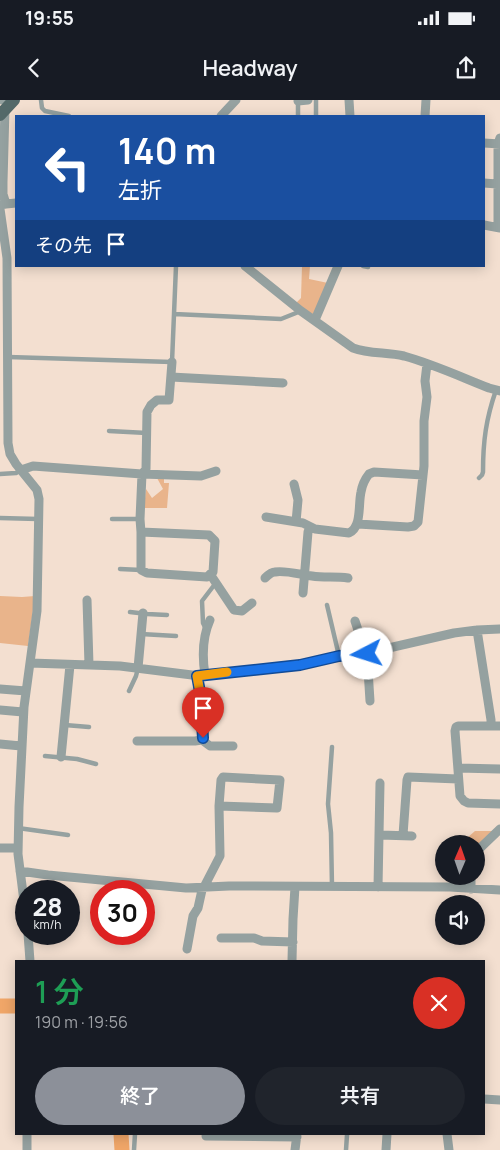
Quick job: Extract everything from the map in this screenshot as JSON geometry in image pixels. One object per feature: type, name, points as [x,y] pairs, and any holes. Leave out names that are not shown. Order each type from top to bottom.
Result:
[{"type":"street","points":[[223,115],[236,100]]},
{"type":"street","points":[[298,100],[308,100]]},
{"type":"street","points":[[349,100],[350,115]]},
{"type":"street","points":[[425,115],[426,100]]},
{"type":"street","points":[[5,105],[2,206],[7,258],[8,443],[10,454],[37,490],[39,498],[37,611],[24,712],[18,828],[21,880]]},
{"type":"street","points":[[485,143],[499,142],[497,184],[499,227],[485,225]]},
{"type":"street","points":[[485,183],[497,184]]},
{"type":"street","points":[[2,206],[15,203]]},
{"type":"street","points":[[246,267],[301,311],[348,345],[358,350],[396,354],[498,390]]},
{"type":"street","points":[[315,320],[338,267]]},
{"type":"street","points":[[141,532],[209,536],[214,541],[213,572],[207,577],[147,574],[141,570],[140,519],[142,474],[146,469],[147,412],[157,400],[169,400],[172,362]]},
{"type":"street","points":[[358,524],[408,527],[417,524],[425,450],[424,421],[427,403],[427,364]]},
{"type":"street","points":[[171,376],[283,382]]},
{"type":"street","points":[[21,470],[33,466],[200,476],[216,471]]},
{"type":"street","points":[[266,517],[302,523],[315,529],[348,533],[353,531],[358,524],[361,491],[369,474],[374,472],[423,475]]},
{"type":"street","points":[[294,484],[298,500],[296,522]]},
{"type":"street","points":[[303,593],[310,527]]},
{"type":"street","points":[[265,578],[276,571],[311,576],[339,576],[348,578]]},
{"type":"street","points":[[210,574],[234,610],[242,611],[252,603]]},
{"type":"street","points":[[87,600],[89,665]]},
{"type":"street","points":[[138,668],[143,613]]},
{"type":"street","points":[[356,621],[367,653],[370,701]]},
{"type":"street","points":[[202,740],[204,736],[200,692],[202,656],[208,625]]},
{"type":"street","points":[[30,663],[138,668],[201,676],[300,665],[339,656],[367,653],[454,633],[500,629]]},
{"type":"street","points":[[477,630],[491,720],[495,726]]},
{"type":"street","points":[[61,757],[70,665]]},
{"type":"street","points":[[0,689],[26,691]]},
{"type":"street","points":[[0,710],[24,712]]},
{"type":"street","points":[[495,726],[456,727],[458,779],[459,794],[465,802],[470,804],[500,804]]},
{"type":"street","points":[[137,742],[202,740],[210,746],[233,746]]},
{"type":"street","points":[[0,744],[22,746]]},
{"type":"street","points":[[458,768],[500,769]]},
{"type":"street","points":[[380,835],[408,836],[406,780],[408,776],[458,779]]},
{"type":"street","points":[[187,949],[193,916],[198,908],[202,890],[220,856],[219,806],[220,780],[223,777],[280,780],[277,808],[219,806]]},
{"type":"street","points":[[378,887],[380,783]]},
{"type":"street","points":[[485,843],[500,829]]},
{"type":"street","points":[[0,848],[18,848]]},
{"type":"street","points":[[20,871],[186,888],[238,886],[450,887],[500,890]]},
{"type":"street","points":[[292,960],[296,887]]},
{"type":"street","points":[[221,938],[254,938],[262,941],[293,942]]},
{"type":"street","points":[[29,945],[30,960]]},
{"type":"street","points":[[485,1099],[500,1100]]},
{"type":"street","points":[[27,1135],[27,1150]]},
{"type":"street","points":[[206,1136],[297,1135],[295,1150]]},
{"type":"street","points":[[386,1150],[387,1135]]},
{"type":"street","points":[[447,1135],[449,1150]]},
{"type":"lane","points":[[41,100],[42,108],[45,111],[64,115]]},
{"type":"lane","points":[[298,100],[298,115]]},
{"type":"lane","points":[[316,100],[316,115]]},
{"type":"lane","points":[[8,357],[172,362],[176,267]]},
{"type":"lane","points":[[174,314],[281,319],[301,311]]},
{"type":"lane","points":[[479,478],[483,472],[483,447],[487,419],[498,390]]},
{"type":"lane","points":[[109,431],[147,433]]},
{"type":"lane","points":[[0,474],[16,473],[21,470]]},
{"type":"lane","points":[[0,518],[38,520]]},
{"type":"lane","points":[[112,519],[140,519]]},
{"type":"lane","points":[[120,569],[141,570]]},
{"type":"lane","points":[[208,625],[203,623],[202,601],[215,584]]},
{"type":"lane","points":[[327,605],[339,656]]},
{"type":"lane","points":[[130,612],[167,615]]},
{"type":"lane","points":[[141,634],[176,636]]},
{"type":"lane","points":[[128,691],[138,668]]},
{"type":"lane","points":[[65,725],[88,727]]},
{"type":"lane","points":[[332,747],[328,804],[332,833],[332,887]]},
{"type":"lane","points":[[45,756],[86,760],[96,764]]},
{"type":"lane","points":[[18,828],[68,835]]},
{"type":"lane","points":[[134,1150],[135,1135]]},
{"type":"lane","points":[[346,1150],[347,1135]]},
{"type":"shaded area","points":[[302,267],[310,267],[309,279],[328,283],[313,315],[296,303],[301,298]]},
{"type":"shaded area","points":[[157,478],[164,478],[164,483],[169,483],[167,508],[144,508],[146,489],[152,498],[163,489]]},
{"type":"shaded area","points":[[0,596],[35,596],[28,646],[0,643]]},
{"type":"shaded area","points":[[475,831],[493,831],[485,839],[485,835],[470,835]]},
{"type":"waterway","points":[[0,1006],[15,1006]]},
{"type":"waterway","points":[[121,1135],[122,1150]]},
{"type":"slow traffic","points":[[200,693],[197,676],[227,672]]},
{"type":"route","points":[[203,738],[197,676],[300,665],[339,656],[367,654]]}]
